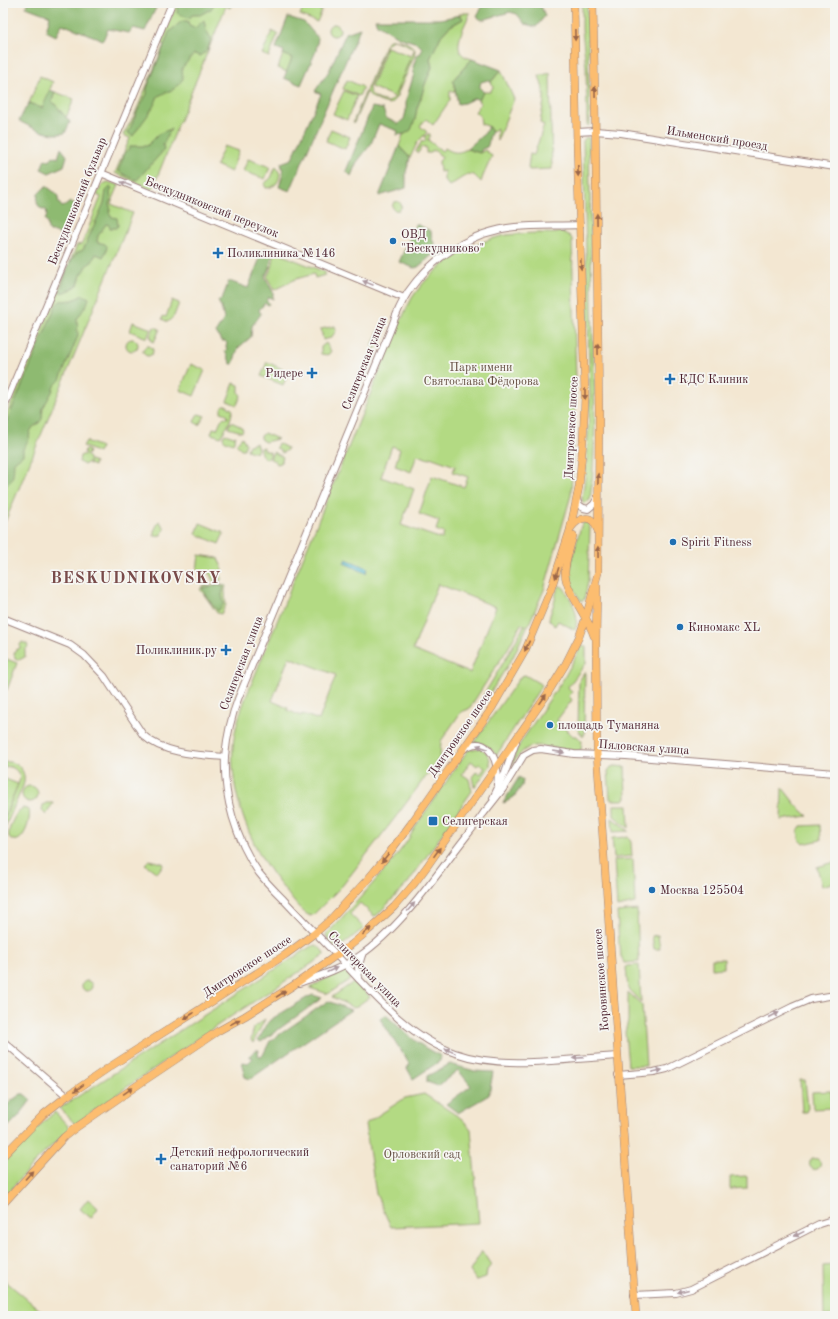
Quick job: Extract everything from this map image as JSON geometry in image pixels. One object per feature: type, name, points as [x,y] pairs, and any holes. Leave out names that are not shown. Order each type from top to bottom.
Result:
[{"type":"main road","name":"Дмитровское шоссе","points":[[3,1156],[44,1114],[67,1096],[111,1066],[285,955],[330,920],[387,856],[492,708],[525,651],[551,589],[570,530],[577,495],[583,441],[585,395],[576,132],[574,3]]},
{"type":"main road","name":"Дмитровское шоссе","points":[[3,1204],[48,1154],[74,1129],[218,1031],[294,985],[369,930],[394,907],[414,884],[546,696],[566,665],[579,637],[586,617],[598,572],[597,532],[599,413],[593,3]]},
{"type":"main road","points":[[575,508],[576,523],[566,566],[566,579],[571,592],[586,617]]},
{"type":"main road","points":[[570,530],[583,518],[589,519],[594,523],[597,532]]},
{"type":"main road","name":"Коровинское шоссе","points":[[598,572],[596,642],[597,754],[618,1075],[636,1316]]},
{"type":"main road","name":"Коровинское шоссе","points":[[586,617],[593,631],[596,642]]},
{"type":"street","name":"Бескудниковский бульвар","points":[[3,408],[172,3]]},
{"type":"street","points":[[576,132],[596,131]]},
{"type":"street","name":"Ильменский проезд","points":[[596,131],[621,133],[835,167]]},
{"type":"street","name":"Бескудниковский переулок","points":[[101,173],[404,298]]},
{"type":"street","name":"Селигерская улица","points":[[580,225],[515,227],[495,231],[470,240],[453,249],[433,264],[413,284],[404,298],[390,331],[238,699],[231,720],[225,757],[230,808],[244,846],[259,872],[360,980],[409,1027],[430,1042],[453,1052],[463,1056],[494,1061],[527,1062],[617,1056]]},
{"type":"street","points":[[577,495],[577,501],[580,506],[588,509],[596,502],[598,493]]},
{"type":"street","points":[[3,618],[70,645],[84,655],[104,676],[143,735],[150,742],[174,751],[225,757]]},
{"type":"street","points":[[294,985],[345,964],[363,954],[400,919],[424,892],[484,813],[505,773],[520,731]]},
{"type":"street","points":[[460,752],[470,745],[481,745],[491,752],[497,765],[498,775],[496,792]]},
{"type":"street","name":"Пяловская улица","points":[[484,813],[503,789],[519,762],[528,752],[541,749],[574,754],[597,754],[835,773]]},
{"type":"street","points":[[360,980],[358,976],[358,968],[363,954]]},
{"type":"street","points":[[618,1075],[654,1072],[667,1069],[792,1007],[812,999],[835,995]]},
{"type":"street","points":[[3,1041],[67,1096]]},
{"type":"street","points":[[634,1295],[676,1293],[691,1289],[819,1224],[835,1219]]},
{"type":"green space","points":[[27,3],[151,3],[156,8],[145,31],[133,28],[129,33],[108,29],[103,40],[62,24],[56,36],[46,31],[50,16],[26,7]]},
{"type":"green space","points":[[177,3],[232,3],[230,8],[226,6],[152,190],[115,173],[130,138],[123,135],[134,116],[164,45],[161,43]]},
{"type":"green space","points":[[181,3],[215,3],[211,9],[200,15],[192,15],[188,18],[177,13],[178,7]]},
{"type":"green space","points":[[305,3],[322,10],[317,22],[300,15]]},
{"type":"green space","points":[[484,3],[527,3],[541,6],[545,16],[536,27],[525,24],[517,14],[510,12],[482,20],[477,17]]},
{"type":"green space","points":[[582,3],[587,3],[590,124],[588,126],[586,68],[582,29]]},
{"type":"green space","points":[[459,13],[470,13],[459,41],[459,46],[463,55],[472,59],[453,80],[455,91],[450,91],[450,100],[433,125],[426,119],[420,126],[427,132],[417,143],[410,158],[399,146],[403,135],[415,120],[417,108],[432,67],[430,59],[434,49],[441,36],[449,27],[463,19]]},
{"type":"green space","points":[[461,15],[463,19],[449,27],[441,36],[430,59],[432,67],[417,108],[415,120],[411,130],[405,134],[397,135],[398,131],[379,124],[371,144],[357,162],[351,176],[346,171],[372,107],[383,109],[386,118],[398,124],[404,119],[406,100],[414,74],[413,67],[417,55],[421,53],[422,48],[417,43],[398,37],[377,24],[375,19],[440,19]]},
{"type":"green space","points":[[288,17],[304,22],[318,38],[316,51],[301,85],[284,78],[292,58],[283,54],[284,51],[276,48]]},
{"type":"green space","points":[[204,20],[206,30],[211,38],[209,47],[200,56],[194,54],[182,68],[183,79],[174,89],[158,96],[150,112],[133,136],[128,133],[147,94],[147,88],[169,32],[182,21],[188,21],[189,26],[195,28]]},
{"type":"green space","points":[[336,24],[339,25],[339,35],[332,36],[329,35],[328,28],[329,25]]},
{"type":"green space","points":[[360,28],[290,191],[279,187],[283,173],[281,163],[292,159],[321,94],[315,91],[329,71],[346,33]]},
{"type":"green space","points":[[272,31],[278,34],[269,57],[262,54]]},
{"type":"green space","points":[[392,39],[408,43],[415,50],[414,57],[396,98],[390,104],[380,102],[374,99],[367,92],[354,123],[353,122],[388,41]],"holes":[[[392,40],[407,44],[414,50],[395,95],[411,56],[387,47],[371,87],[395,97],[389,102],[379,100],[373,96],[369,88],[386,46]]]},
{"type":"green space","points":[[283,54],[292,58],[287,72],[278,68]]},
{"type":"green space","points":[[472,59],[501,70],[491,82],[488,80],[481,82],[480,88],[484,92],[478,100],[475,98],[458,104],[453,80]]},
{"type":"green space","points":[[501,70],[514,99],[497,141],[497,128],[492,132],[488,126],[481,124],[480,116],[475,112],[481,103],[478,100],[484,92],[490,92],[493,87],[491,82]]},
{"type":"green space","points":[[550,73],[552,169],[529,170],[530,154],[534,155],[544,125],[540,123],[544,92],[539,76]]},
{"type":"green space","points":[[40,76],[53,82],[42,109],[29,103]]},
{"type":"green space","points":[[347,80],[363,87],[359,96],[343,89]]},
{"type":"green space","points":[[50,90],[55,92],[52,101],[70,122],[65,133],[47,133],[19,121],[29,103],[42,108]]},
{"type":"green space","points":[[344,91],[357,96],[347,120],[333,114]]},
{"type":"green space","points":[[55,92],[74,99],[66,118],[52,101]]},
{"type":"green space","points":[[488,126],[492,132],[487,147],[482,149],[480,153],[467,149],[485,133]]},
{"type":"green space","points":[[171,129],[163,145],[164,150],[137,180],[118,171],[125,153],[131,146],[147,146],[160,133]]},
{"type":"green space","points":[[331,129],[350,137],[345,149],[326,141]]},
{"type":"green space","points":[[430,134],[430,136],[428,140],[442,151],[445,148],[456,152],[461,152],[467,149],[480,153],[485,150],[492,156],[481,182],[474,175],[468,174],[449,186],[444,180],[444,171],[440,172],[439,161],[442,158],[438,153],[433,150],[431,153],[426,153],[426,147],[421,147],[417,153],[416,151],[422,141],[424,142],[426,139],[424,137]]},
{"type":"green space","points":[[586,137],[589,138],[595,429],[590,500],[585,503],[583,502],[582,498],[586,471],[590,396],[583,141]]},
{"type":"green space","points":[[224,146],[239,151],[231,172],[216,165]]},
{"type":"green space","points":[[399,146],[410,158],[406,172],[406,188],[379,196]]},
{"type":"green space","points":[[61,148],[67,156],[64,166],[49,173],[41,169],[45,159],[50,161],[53,156],[58,158]]},
{"type":"green space","points":[[248,159],[270,167],[265,179],[243,171]]},
{"type":"green space","points":[[276,166],[280,174],[279,180],[274,186],[266,188],[264,184],[271,178]]},
{"type":"green space","points":[[108,182],[119,185],[111,204],[133,213],[3,527],[3,423],[77,245],[82,244],[101,197],[97,195],[102,185]]},
{"type":"green space","points":[[46,186],[57,194],[59,203],[62,207],[70,202],[76,204],[62,237],[56,232],[50,232],[45,220],[47,215],[46,210],[40,208],[37,203],[38,194]]},
{"type":"green space","points":[[110,187],[112,188],[109,204],[111,209],[109,212],[112,217],[117,218],[118,226],[116,228],[110,228],[109,225],[106,224],[98,236],[97,242],[107,246],[106,252],[103,257],[96,254],[92,262],[87,265],[81,275],[78,285],[66,292],[60,292],[72,259],[83,250],[104,203],[106,191]]},
{"type":"green space","points":[[395,202],[399,202],[401,206],[399,210],[395,210],[393,208],[393,204]]},
{"type":"green space","points":[[416,224],[431,231],[437,251],[418,267],[414,268],[399,262]]},
{"type":"green space","name":"Парк имени Святослава Фёдорова","points":[[562,232],[570,236],[572,239],[576,381],[571,495],[544,590],[528,626],[521,624],[510,645],[469,709],[461,712],[441,741],[440,757],[342,886],[313,915],[310,916],[296,904],[273,876],[253,842],[239,804],[233,766],[233,747],[236,728],[244,703],[394,336],[412,298],[420,287],[441,266],[480,243],[507,235]],"holes":[[[392,446],[400,449],[395,466],[411,472],[417,455],[429,459],[430,457],[455,466],[453,472],[468,477],[464,487],[432,476],[419,514],[439,521],[436,530],[444,533],[442,539],[401,525],[414,489],[381,477]],[[438,584],[496,607],[470,673],[413,650]],[[289,657],[336,675],[319,720],[302,714],[301,716],[272,701]]]},
{"type":"green space","points":[[264,248],[273,250],[270,267],[265,277],[273,292],[273,299],[269,297],[266,300],[269,303],[268,305],[265,303],[259,310],[261,314],[252,326],[251,337],[238,348],[233,364],[231,364],[225,351],[227,349],[227,343],[225,341],[221,341],[216,332],[224,319],[218,301],[222,299],[229,281],[248,288]]},
{"type":"green space","points":[[275,252],[325,272],[325,275],[315,278],[314,274],[296,279],[274,290],[267,277],[272,267]]},
{"type":"green space","points":[[83,295],[89,298],[87,304],[77,319],[78,336],[60,380],[54,386],[43,408],[42,419],[30,432],[29,439],[23,449],[23,455],[14,462],[13,474],[10,482],[3,489],[3,430],[56,305],[60,301],[73,300]]},
{"type":"green space","points":[[172,300],[179,303],[174,316],[168,322],[162,319],[163,316],[166,317]]},
{"type":"green space","points":[[133,322],[151,329],[147,338],[130,331]]},
{"type":"green space","points":[[335,326],[336,331],[331,338],[323,340],[321,329]]},
{"type":"green space","points":[[154,327],[160,329],[154,342],[150,336]]},
{"type":"green space","points":[[381,330],[383,331],[376,349],[373,349],[372,346],[378,332]]},
{"type":"green space","points":[[130,339],[134,339],[138,345],[134,351],[130,351],[126,347],[126,343]]},
{"type":"green space","points":[[326,343],[331,351],[328,355],[321,354],[321,347]]},
{"type":"green space","points":[[146,346],[150,346],[153,351],[150,356],[146,356],[143,353],[143,349]]},
{"type":"green space","points":[[267,362],[289,372],[283,385],[261,376]]},
{"type":"green space","points":[[191,364],[205,370],[194,396],[180,390]]},
{"type":"green space","points":[[234,383],[239,385],[239,392],[241,396],[237,405],[227,401]]},
{"type":"green space","points":[[224,405],[233,410],[229,423],[221,437],[211,434],[213,428],[217,429],[224,417],[228,418],[227,414],[221,412],[221,408]]},
{"type":"green space","points":[[199,414],[205,416],[199,425],[194,422]]},
{"type":"green space","points":[[231,422],[240,426],[243,430],[242,432],[228,428]]},
{"type":"green space","points":[[264,433],[278,439],[265,442],[261,440],[261,436]]},
{"type":"green space","points":[[225,434],[234,437],[236,436],[233,443],[224,440],[223,437]]},
{"type":"green space","points":[[242,437],[246,444],[244,449],[241,449],[236,444]]},
{"type":"green space","points":[[86,441],[101,447],[98,453],[83,446]]},
{"type":"green space","points":[[256,443],[258,449],[256,453],[247,450],[249,445]]},
{"type":"green space","points":[[278,443],[287,448],[287,450],[282,453],[276,448]]},
{"type":"green space","points":[[264,447],[264,450],[270,452],[270,457],[267,459],[262,456],[260,451],[260,448]]},
{"type":"green space","points":[[85,449],[89,451],[86,455],[89,458],[89,461],[91,460],[95,462],[94,466],[89,464],[89,462],[84,465],[79,462],[80,456],[85,454]]},
{"type":"green space","points":[[273,452],[283,457],[281,463],[277,464],[275,461],[270,459]]},
{"type":"green space","points":[[159,521],[165,528],[161,535],[154,536],[154,531]]},
{"type":"green space","points":[[586,522],[589,524],[590,528],[588,582],[584,600],[582,601],[570,582],[568,573],[581,526]]},
{"type":"green space","points":[[200,523],[224,533],[219,544],[196,534]]},
{"type":"green space","points":[[199,555],[218,558],[223,570],[220,573],[222,578],[218,583],[213,581],[211,574],[197,570]]},
{"type":"green space","points":[[221,584],[226,585],[226,605],[221,614],[217,613],[200,589],[203,586]]},
{"type":"green space","points":[[220,585],[224,586],[222,595],[224,604],[218,611],[202,588]]},
{"type":"green space","points":[[559,586],[564,588],[576,613],[577,619],[575,630],[558,621],[555,626],[549,620]]},
{"type":"green space","points":[[524,626],[527,627],[513,657],[487,698],[483,696],[509,653]]},
{"type":"green space","points":[[22,642],[27,644],[28,647],[25,650],[25,657],[19,660],[15,658],[14,654],[16,650],[20,648]]},
{"type":"green space","points":[[582,645],[586,646],[586,663],[568,687],[572,692],[569,696],[572,700],[557,720],[573,736],[577,736],[582,741],[581,750],[572,751],[534,746],[523,751],[511,766],[515,753],[521,742],[564,678]]},
{"type":"green space","points":[[4,658],[17,663],[7,690],[3,688]]},
{"type":"green space","points":[[585,672],[583,736],[578,730],[579,681]]},
{"type":"green space","points":[[525,675],[542,685],[496,756],[487,746],[474,742],[521,676]]},
{"type":"green space","points":[[478,748],[484,750],[488,754],[490,766],[476,786],[474,786],[472,777],[477,771],[480,774],[485,768],[479,764],[477,766],[471,761],[462,774],[469,779],[472,791],[408,883],[377,915],[374,916],[360,903],[350,914],[364,928],[340,947],[336,948],[326,935],[372,885],[398,853],[468,750]]},
{"type":"green space","points":[[3,762],[17,765],[23,772],[24,781],[3,832],[3,822],[20,779],[17,771],[9,767],[3,767]]},
{"type":"green space","points":[[611,767],[625,767],[625,800],[611,800],[610,798],[608,771]]},
{"type":"green space","points":[[519,777],[523,780],[522,786],[514,797],[503,803]]},
{"type":"green space","points":[[3,778],[18,784],[3,820]]},
{"type":"green space","points":[[30,786],[37,791],[38,794],[33,801],[30,802],[23,797],[22,794],[27,787]]},
{"type":"green space","points":[[782,787],[796,805],[808,816],[781,820]]},
{"type":"green space","points":[[46,803],[53,803],[46,815],[42,810],[43,805]]},
{"type":"green space","points":[[614,805],[628,805],[629,828],[614,816]]},
{"type":"green space","points":[[23,808],[29,810],[29,820],[22,837],[18,840],[14,840],[9,837],[9,830],[15,816]]},
{"type":"green space","points":[[612,818],[629,831],[613,832]]},
{"type":"green space","points":[[820,825],[821,840],[803,844],[800,841],[798,831],[801,826]]},
{"type":"green space","points":[[628,837],[631,842],[632,856],[614,858],[612,838]]},
{"type":"green space","points":[[633,859],[635,903],[617,907],[614,860]]},
{"type":"green space","points":[[149,860],[164,864],[157,873],[145,864]]},
{"type":"green space","points":[[835,862],[835,882],[822,886],[817,867]]},
{"type":"green space","points":[[637,910],[639,962],[624,963],[621,957],[619,944],[617,912]]},
{"type":"green space","points":[[658,935],[660,949],[654,949],[652,936]]},
{"type":"green space","points":[[315,945],[323,952],[324,955],[322,957],[215,1027],[75,1124],[60,1108],[310,947]]},
{"type":"green space","points":[[712,959],[724,959],[724,968],[712,969]]},
{"type":"green space","points":[[639,965],[641,1002],[628,989],[626,968],[627,966]]},
{"type":"green space","points":[[339,971],[345,971],[352,978],[328,994],[310,988]]},
{"type":"green space","points":[[85,981],[89,981],[91,982],[91,990],[85,991],[82,988],[82,984]]},
{"type":"green space","points":[[355,981],[370,997],[354,1008],[332,997]]},
{"type":"green space","points":[[628,992],[642,1005],[646,1066],[628,1066],[625,1032],[628,1021]]},
{"type":"green space","points":[[313,995],[322,998],[261,1042],[258,1040],[270,1020]]},
{"type":"green space","points":[[328,1001],[351,1010],[250,1079],[245,1077],[242,1066],[243,1062],[248,1063],[253,1058],[249,1056],[256,1050],[259,1050],[258,1055],[261,1057],[270,1041]]},
{"type":"green space","points":[[386,1015],[405,1033],[441,1056],[440,1061],[413,1079],[407,1068],[410,1064],[380,1019]]},
{"type":"green space","points":[[265,1019],[253,1043],[251,1040],[254,1027]]},
{"type":"green space","points":[[450,1064],[475,1071],[493,1072],[489,1095],[458,1113],[446,1104],[471,1086],[458,1070],[438,1086],[427,1082],[427,1076]]},
{"type":"green space","points":[[800,1080],[805,1080],[808,1108],[806,1112],[802,1112]]},
{"type":"green space","points":[[831,1091],[832,1108],[813,1109],[812,1092]]},
{"type":"green space","points":[[21,1094],[24,1094],[31,1100],[19,1116],[3,1132],[3,1110],[11,1101]]},
{"type":"green space","name":"Орловский сад","points":[[424,1094],[462,1119],[471,1129],[479,1223],[391,1227],[376,1194],[365,1124],[405,1098]]},
{"type":"green space","points":[[55,1112],[70,1128],[34,1163],[3,1198],[3,1164],[32,1132]]},
{"type":"green space","points":[[813,1159],[817,1159],[819,1160],[819,1168],[813,1169],[810,1166],[810,1162]]},
{"type":"green space","points":[[747,1176],[747,1188],[730,1189],[730,1177]]},
{"type":"green space","points":[[88,1199],[98,1208],[91,1218],[80,1209]]},
{"type":"green space","points":[[482,1251],[491,1265],[487,1270],[486,1277],[476,1280],[470,1271]]},
{"type":"green space","points":[[835,1265],[835,1316],[824,1316],[823,1266]]},
{"type":"green space","points":[[3,1279],[47,1316],[3,1316]]},
{"type":"water","points":[[346,559],[368,568],[366,573],[344,563]]},
{"type":"place","name":"ОВД \"Бескудниково\"","points":[[393,241]]},
{"type":"place","name":"Поликлиника №146","points":[[218,253]]},
{"type":"place","name":"Ридере","points":[[312,373]]},
{"type":"place","name":"КДС Клиник","points":[[670,379]]},
{"type":"place","name":"Spirit Fitness","points":[[673,542]]},
{"type":"place","name":"Киномакс XL","points":[[680,627]]},
{"type":"place","name":"Поликлиник.ру","points":[[226,650]]},
{"type":"place","name":"площадь Туманяна","points":[[550,725]]},
{"type":"place","name":"Селигерская","points":[[433,821]]},
{"type":"place","name":"Москва 125504","points":[[652,890]]},
{"type":"place","name":"Детский нефрологический санаторий №6","points":[[161,1159]]},
{"type":"district","name":"BESKUDNIKOVSKY","points":[[136,577]]}]
